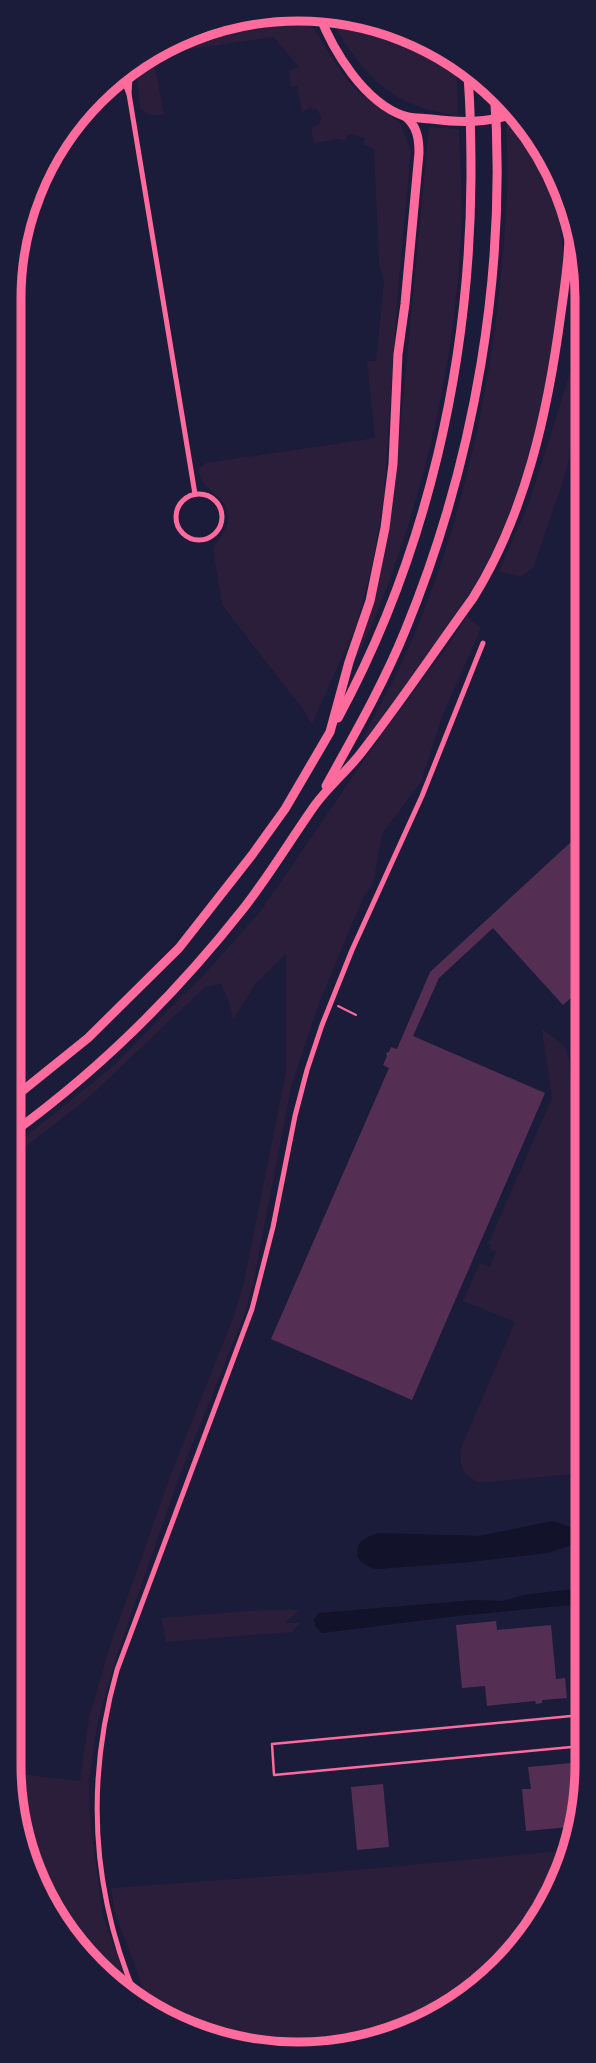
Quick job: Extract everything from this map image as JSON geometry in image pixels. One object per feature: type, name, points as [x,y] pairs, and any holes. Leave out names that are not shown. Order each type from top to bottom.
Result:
[{"type":"highway","points":[[322,22],[336,53],[352,74],[382,103],[405,116],[414,126],[419,153],[398,354],[393,464],[388,506],[376,575],[330,732]]},
{"type":"highway","points":[[21,1092],[88,1038],[179,948],[285,808],[358,680],[396,589],[416,531],[442,437],[454,376],[463,313],[469,237],[471,155],[468,79]]},
{"type":"highway","points":[[21,1126],[107,1057],[194,968],[243,910],[317,803],[364,717],[405,632],[452,494],[470,419],[485,328],[495,233],[497,154],[495,103]]},
{"type":"highway","points":[[405,116],[467,123],[507,116]]},
{"type":"highway","points":[[317,803],[360,754],[473,598],[486,578],[506,535],[533,453],[550,380],[569,238]]},
{"type":"street","points":[[319,22],[324,28]]},
{"type":"street","points":[[129,94],[131,77]]},
{"type":"street","points":[[124,82],[129,94],[195,494]]},
{"type":"street","points":[[195,494],[211,497],[221,510],[222,522],[217,532],[202,540],[186,537],[177,523],[178,508],[185,499],[195,494]]},
{"type":"street","points":[[133,1987],[113,1935],[98,1852],[96,1797],[104,1722],[117,1670],[252,1309],[271,1237],[290,1138],[314,1046],[422,796],[483,643]]},
{"type":"lane","points":[[575,1716],[272,1744],[275,1775],[575,1746]]},
{"type":"path","points":[[331,1003],[356,1015]]},
{"type":"shaded area","points":[[306,21],[311,25],[348,81],[400,123],[411,151],[397,302],[384,498],[373,562],[357,624],[312,724],[222,605],[213,549],[226,528],[228,515],[222,501],[204,484],[199,468],[206,463],[375,438],[367,361],[376,361],[384,283],[379,262],[374,149],[364,145],[365,138],[348,134],[346,141],[338,139],[314,143],[311,129],[320,123],[321,116],[317,110],[311,109],[311,106],[302,113],[297,86],[291,87],[289,71],[299,67],[273,37],[171,52],[226,30],[262,23]]},
{"type":"shaded area","points":[[333,23],[370,30],[404,42],[452,68],[456,71],[458,116],[435,112],[398,97],[368,73]]},
{"type":"shaded area","points":[[157,60],[155,66],[164,115],[151,115],[140,109],[137,73]]},
{"type":"shaded area","points":[[512,122],[518,129],[538,160],[560,210],[562,273],[539,415],[522,477],[486,565],[445,633],[366,741],[363,738],[403,661],[423,613],[450,535],[472,456],[488,375],[501,272],[508,123]]},
{"type":"shaded area","points":[[429,127],[459,129],[462,223],[449,350],[435,425],[416,499],[383,598],[356,659],[377,589],[393,505]]},
{"type":"shaded area","points":[[575,340],[575,438],[561,488],[533,568],[520,577],[499,571],[529,503],[573,363],[570,352]]},
{"type":"shaded area","points":[[467,616],[481,628],[442,717],[421,782],[382,834],[373,884],[364,896],[318,1006],[292,1083],[253,1284],[244,1316],[179,1477],[118,1652],[98,1720],[89,1781],[90,1819],[103,1916],[128,1984],[90,1948],[58,1904],[30,1837],[23,1801],[22,1774],[80,1781],[89,1718],[109,1649],[171,1474],[235,1313],[244,1282],[286,1072],[286,954],[256,983],[233,1020],[221,984],[205,987],[88,1098],[21,1150],[21,1140],[111,1068],[209,969],[260,912],[380,737]]},
{"type":"shaded area","points":[[542,1029],[564,1045],[569,1060],[575,1126],[575,1474],[479,1483],[463,1470],[460,1450],[515,1322],[463,1301],[480,1263],[490,1267],[496,1252],[490,1249],[491,1245],[488,1244],[552,1098]]},
{"type":"shaded area","points":[[553,1521],[570,1527],[575,1532],[575,1542],[547,1553],[377,1569],[365,1564],[357,1554],[362,1540],[379,1533],[479,1536]]},
{"type":"shaded area","points":[[21,1570],[25,1570],[21,1588]]},
{"type":"shaded area","points":[[575,1589],[575,1605],[322,1633],[315,1626],[314,1619],[319,1613],[475,1600],[504,1601],[523,1595]]},
{"type":"shaded area","points":[[299,1610],[285,1623],[300,1623],[292,1632],[166,1642],[161,1618]]},
{"type":"shaded area","points":[[561,1851],[538,1904],[518,1934],[494,1961],[467,1985],[436,2005],[404,2021],[370,2033],[334,2040],[262,2040],[226,2033],[192,2021],[146,1996],[114,1910],[111,1888],[344,1871]]},
{"type":"building","points":[[575,838],[575,994],[563,1005],[493,928],[439,978],[413,1036],[545,1093],[412,1400],[271,1339],[389,1068],[383,1065],[386,1053],[391,1047],[397,1049],[430,972]]},
{"type":"building","points":[[496,1621],[497,1630],[551,1625],[556,1679],[565,1678],[567,1698],[542,1700],[542,1703],[536,1704],[535,1701],[487,1706],[485,1686],[462,1688],[456,1625]]},
{"type":"building","points":[[571,1763],[574,1784],[568,1827],[526,1831],[522,1789],[531,1789],[528,1767]]},
{"type":"building","points":[[383,1784],[389,1847],[357,1850],[351,1787]]}]
